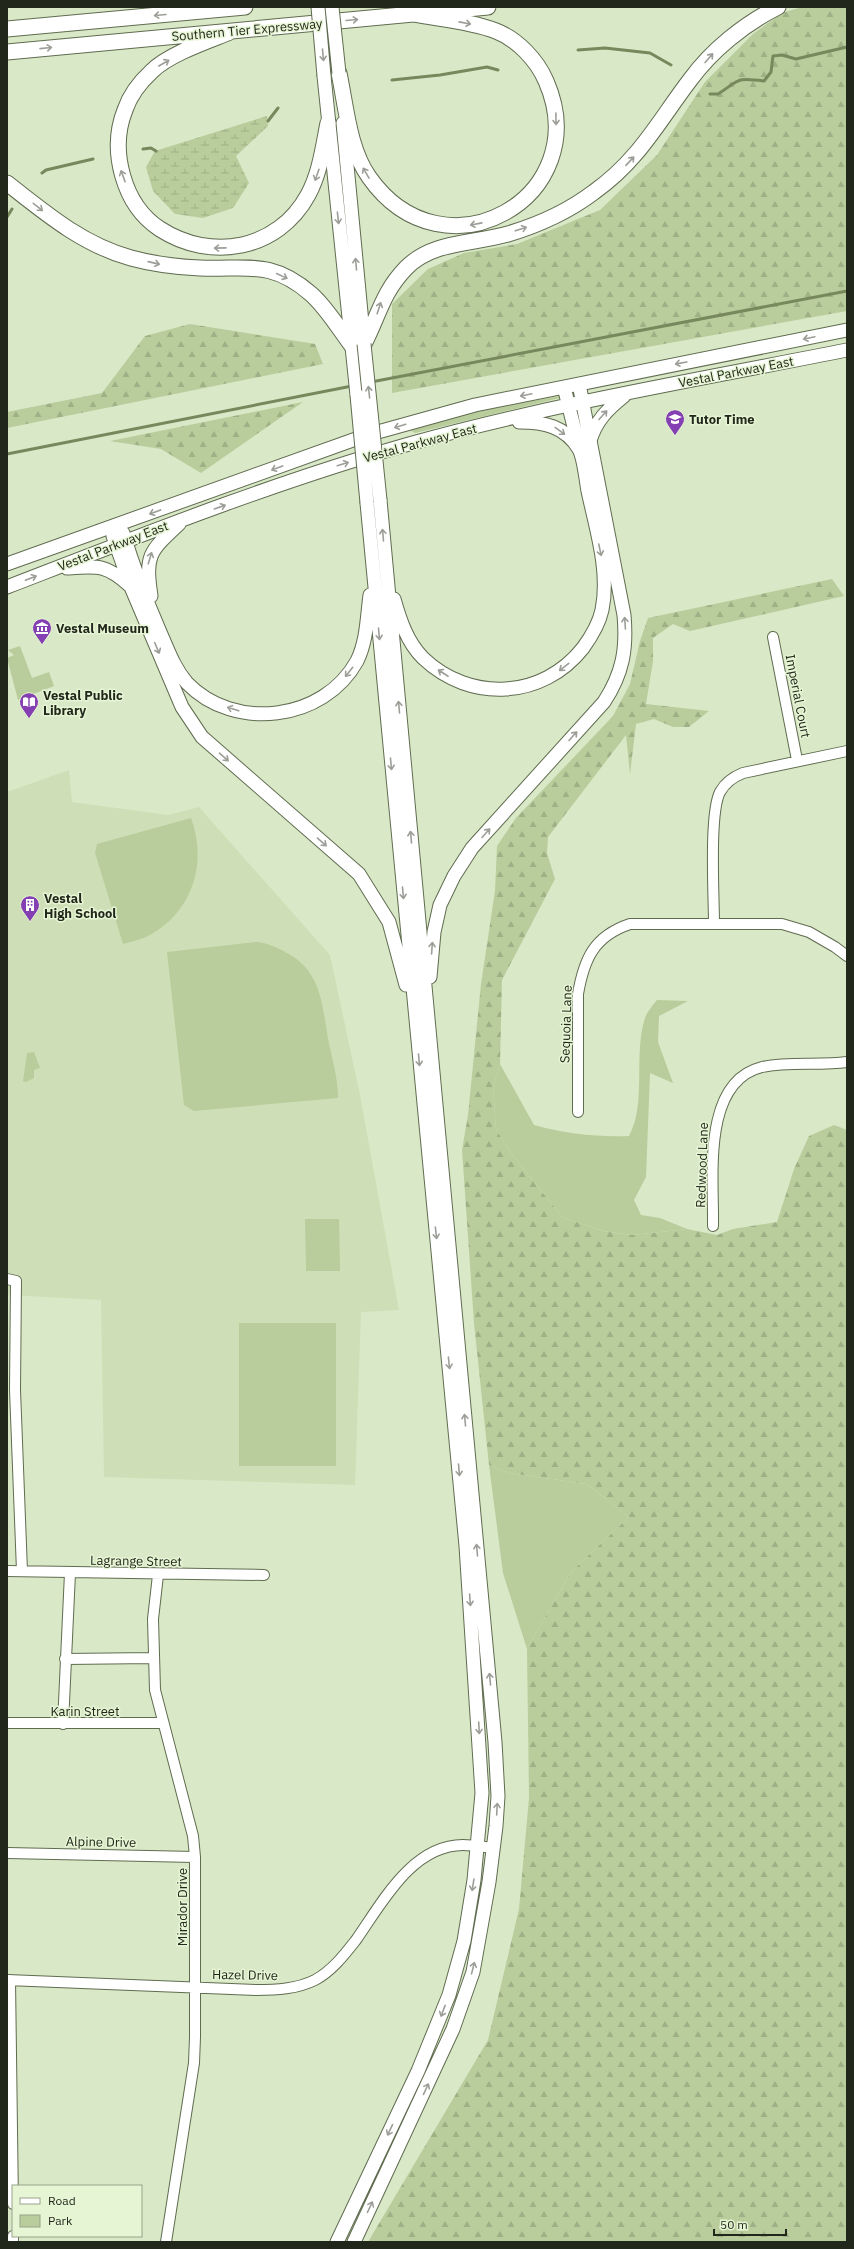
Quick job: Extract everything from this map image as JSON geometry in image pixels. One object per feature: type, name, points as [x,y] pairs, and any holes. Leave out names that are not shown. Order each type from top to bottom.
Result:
[{"type":"highway","name":"Southern Tier Expressway","points":[[7,29],[245,7]]},
{"type":"highway","name":"Southern Tier Expressway","points":[[7,52],[488,7]]},
{"type":"highway","points":[[7,183],[56,222],[90,242],[129,257],[165,265],[201,268],[253,267],[281,274],[312,295],[358,345],[374,324],[380,303],[390,287],[407,267],[422,256],[442,247],[507,234],[536,224],[574,206],[595,192],[619,172],[643,147],[690,79],[714,52],[743,28],[778,7]]},
{"type":"highway","points":[[332,74],[362,165],[368,176],[387,199],[401,211],[423,221],[452,226],[474,225],[502,216],[520,203],[535,188],[546,170],[554,146],[556,118],[554,98],[543,73],[519,45],[497,31],[413,14]]},
{"type":"highway","points":[[230,32],[186,50],[153,70],[136,88],[124,110],[119,132],[118,154],[121,171],[130,195],[149,220],[160,229],[183,241],[208,248],[234,247],[269,236],[290,220],[307,196],[318,174],[328,123]]},
{"type":"main road","points":[[318,7],[332,74],[373,502],[416,1022],[466,1546],[481,1766],[481,1808],[478,1846],[464,1941],[449,1995],[418,2071],[337,2242]]},
{"type":"main road","points":[[332,7],[332,74],[328,123],[358,345]]},
{"type":"main road","name":"Vestal Parkway East","points":[[7,564],[367,435],[475,405],[847,330]]},
{"type":"main road","name":"Vestal Parkway East","points":[[7,587],[183,520],[334,467],[409,444],[496,422],[582,403],[847,350]]},
{"type":"main road","points":[[379,569],[407,635],[423,658],[444,674],[468,685],[493,690],[518,689],[557,673],[575,658],[595,629],[602,610],[604,583],[603,562],[584,446],[582,403],[579,384]]},
{"type":"main road","points":[[428,1015],[434,932],[440,905],[454,876],[472,848],[604,702],[617,680],[623,662],[626,641],[624,615],[584,446],[569,406],[564,387]]},
{"type":"main road","points":[[584,446],[601,416],[627,394]]},
{"type":"main road","points":[[496,422],[535,422],[551,425],[584,446]]},
{"type":"main road","points":[[156,623],[147,568],[151,554],[156,545],[183,520]]},
{"type":"main road","points":[[115,526],[174,664],[187,682],[204,696],[234,710],[262,715],[290,711],[321,698],[341,682],[358,659],[364,641],[379,569]]},
{"type":"main road","points":[[121,543],[130,587],[182,707],[202,737],[359,874],[389,922],[416,1022]]},
{"type":"main road","points":[[55,568],[94,566],[108,569],[115,572],[130,587]]},
{"type":"main road","points":[[354,2242],[435,2070],[464,2000],[479,1944],[493,1848],[498,1796],[495,1742],[428,1015],[379,569]]},
{"type":"street","name":"Imperial Court","points":[[773,637],[797,760]]},
{"type":"street","points":[[714,924],[714,831],[720,793],[729,781],[743,773],[797,760],[847,751]]},
{"type":"street","name":"Sequoia Lane","points":[[578,1112],[578,994],[581,976],[590,953],[609,933],[630,924],[782,924],[809,932],[836,946],[847,956]]},
{"type":"street","name":"Redwood Lane","points":[[713,1226],[714,1132],[722,1103],[728,1093],[746,1074],[760,1068],[790,1064],[847,1062]]},
{"type":"street","points":[[7,1279],[16,1281],[11,1357],[22,1571]]},
{"type":"street","name":"Lagrange Street","points":[[7,1571],[158,1575],[264,1575]]},
{"type":"street","points":[[63,1724],[70,1572]]},
{"type":"street","name":"Mirador Drive","points":[[158,1575],[153,1619],[153,1658],[156,1690],[163,1723],[193,1836],[195,1857],[194,2063],[166,2242]]},
{"type":"street","points":[[66,1658],[153,1658]]},
{"type":"street","name":"Karin Street","points":[[7,1723],[163,1723]]},
{"type":"street","name":"Hazel Drive","points":[[9,1980],[278,1990],[315,1980],[324,1974],[347,1952],[409,1868],[418,1861],[441,1850],[462,1845],[493,1848]]},
{"type":"street","name":"Alpine Drive","points":[[7,1853],[195,1857]]},
{"type":"street","points":[[9,1980],[13,2185]]},
{"type":"shaded area","points":[[69,770],[72,802],[168,815],[199,807],[330,955],[360,1095],[399,1310],[361,1312],[355,1485],[104,1477],[101,1300],[7,1295],[7,792]]},
{"type":"green space","points":[[802,7],[847,7],[847,311],[392,393],[392,304],[428,269],[464,253],[517,244],[600,210],[657,155],[705,82],[753,34],[782,13]]},
{"type":"green space","points":[[267,116],[268,126],[236,156],[249,183],[233,208],[203,218],[175,214],[153,191],[146,167],[155,151]]},
{"type":"green space","points":[[190,324],[315,344],[323,364],[7,428],[7,412],[102,393],[145,336]]},
{"type":"green space","points":[[560,396],[560,398],[415,433],[408,429],[488,409]]},
{"type":"green space","points":[[303,402],[201,473],[161,449],[110,441]]},
{"type":"green space","points":[[832,579],[844,596],[690,631],[673,624],[653,638],[653,661],[646,704],[709,711],[689,727],[673,727],[654,719],[636,724],[630,774],[626,735],[548,837],[547,853],[555,879],[502,980],[500,1064],[493,1087],[496,1129],[508,1149],[562,1217],[603,1231],[633,1235],[687,1229],[717,1235],[733,1229],[777,1222],[794,1169],[809,1136],[834,1125],[847,1130],[847,2242],[368,2242],[488,2040],[519,1909],[529,1798],[527,1649],[571,1572],[629,1517],[587,1484],[509,1473],[489,1465],[474,1323],[462,1150],[468,1115],[481,984],[495,891],[497,846],[516,818],[613,716],[630,684],[640,641],[648,618]]},
{"type":"green space","points":[[20,646],[32,678],[49,672],[54,686],[18,700],[7,658],[14,655],[8,650]]},
{"type":"green space","points":[[191,818],[196,835],[198,853],[192,886],[185,901],[175,915],[162,927],[146,937],[123,944],[95,853],[97,844]]},
{"type":"green space","points":[[256,942],[264,943],[279,949],[298,960],[307,969],[313,979],[318,989],[324,1013],[336,1076],[338,1098],[194,1111],[184,1105],[167,952]]},
{"type":"green space","points":[[657,1000],[688,1001],[659,1016],[658,1042],[673,1083],[650,1073],[646,1177],[634,1200],[641,1215],[660,1218],[687,1229],[633,1235],[603,1231],[562,1217],[508,1149],[496,1129],[493,1087],[500,1064],[534,1125],[558,1131],[581,1134],[629,1136],[634,1123],[639,1094],[640,1047],[642,1032],[645,1018]]},
{"type":"green space","points":[[34,1052],[40,1068],[34,1070],[34,1078],[26,1082],[23,1081],[27,1053]]},
{"type":"green space","points":[[305,1219],[339,1219],[340,1271],[306,1271]]},
{"type":"green space","points":[[239,1323],[336,1323],[336,1466],[239,1466]]},
{"type":"green space","points":[[489,1465],[509,1473],[587,1484],[629,1517],[571,1572],[527,1649],[503,1573]]},
{"type":"waterway","points":[[710,94],[718,94],[738,81],[748,79],[764,81],[771,72],[773,56],[782,55],[796,59],[847,47]]},
{"type":"waterway","points":[[578,50],[605,48],[650,53],[671,65]]},
{"type":"waterway","points":[[392,80],[440,75],[487,67],[498,70]]},
{"type":"waterway","points":[[268,121],[278,108]]},
{"type":"waterway","points":[[143,149],[151,148],[156,151]]},
{"type":"waterway","points":[[42,173],[46,170],[93,159]]},
{"type":"waterway","points":[[7,217],[12,209]]},
{"type":"waterway","points":[[371,382],[847,291]]},
{"type":"waterway","points":[[7,454],[352,386]]},
{"type":"place","name":"Tutor Time","points":[[675,436]]},
{"type":"place","name":"Vestal Museum","points":[[42,645]]},
{"type":"place","name":"Vestal Public Library","points":[[29,719]]},
{"type":"place","name":"Vestal High School","points":[[30,922]]}]
